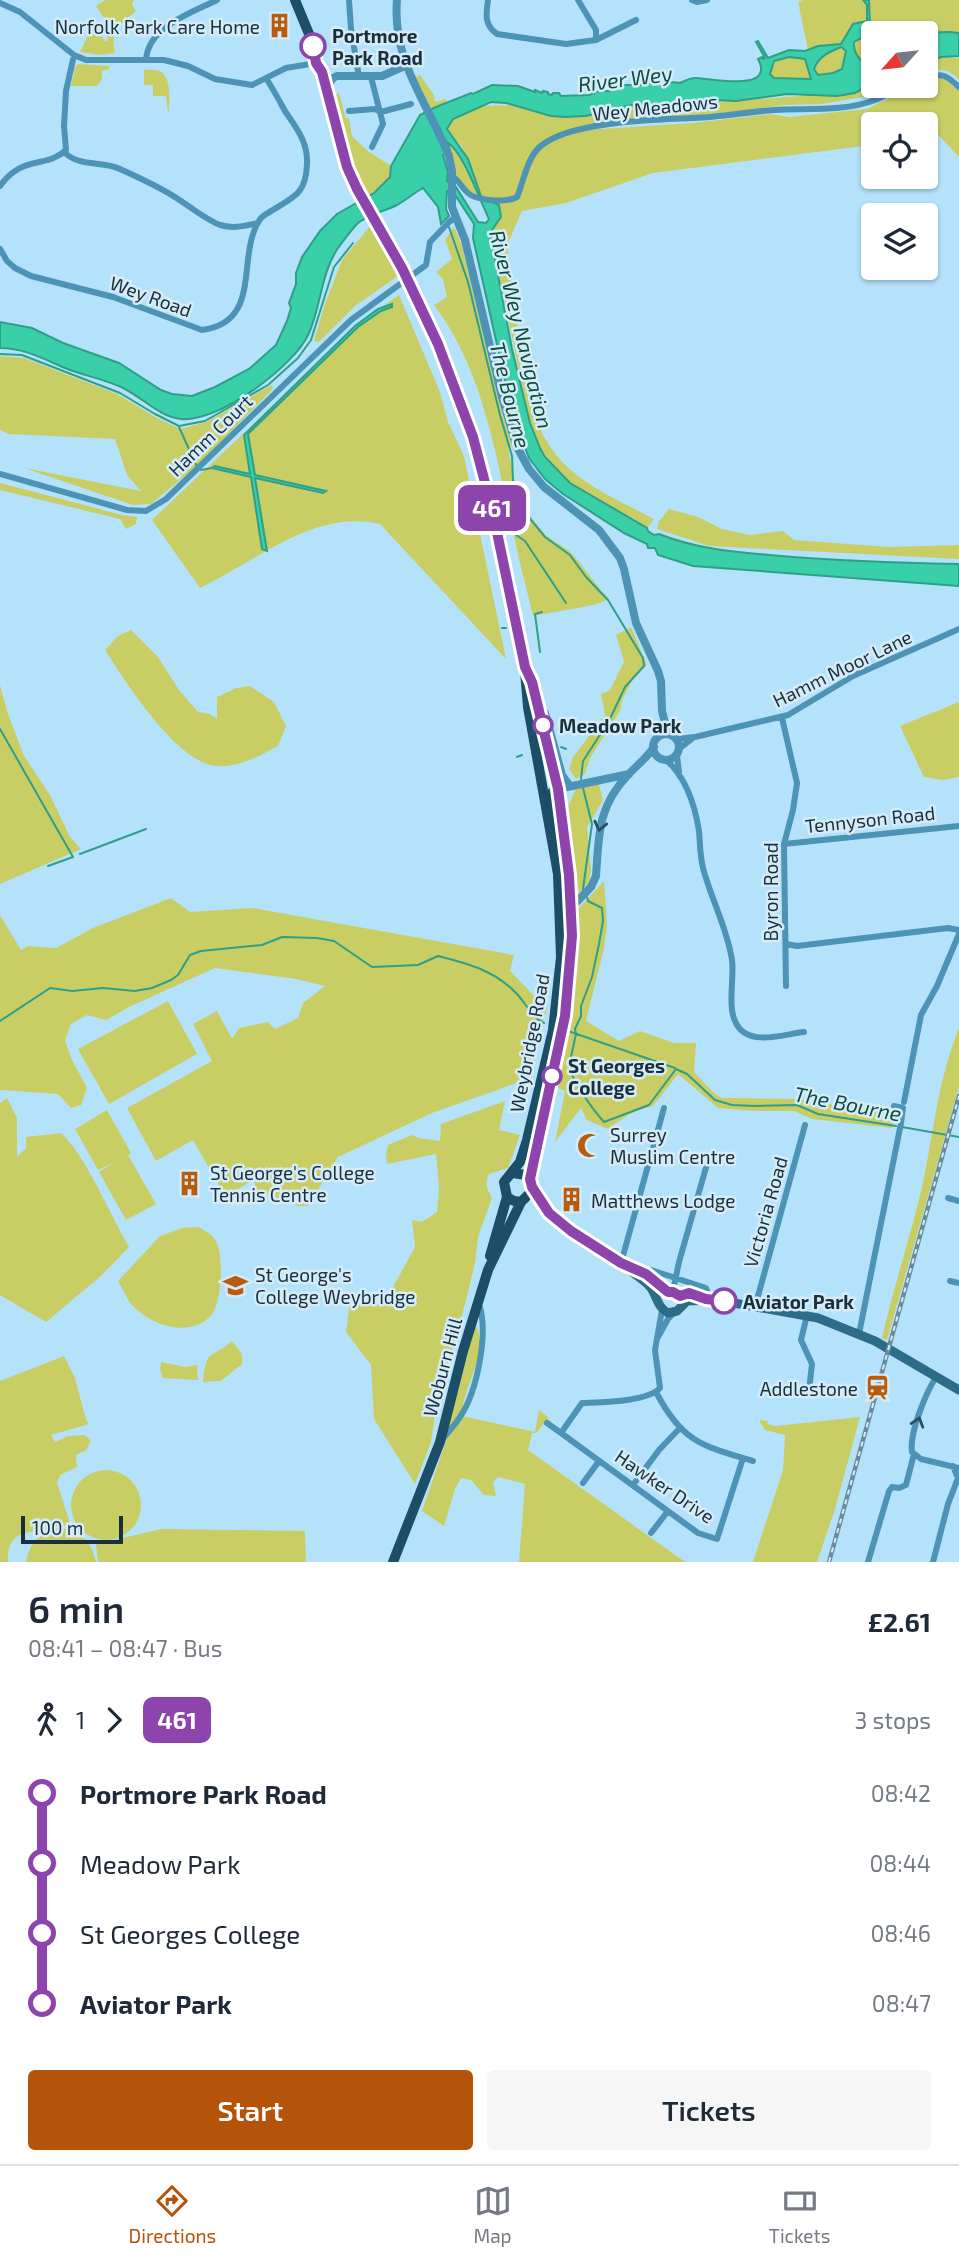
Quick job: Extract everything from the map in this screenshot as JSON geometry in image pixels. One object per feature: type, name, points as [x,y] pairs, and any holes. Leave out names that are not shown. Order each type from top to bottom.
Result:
[{"type":"main road","name":"Weybridge Road","points":[[295,0],[313,46],[316,63],[322,72],[344,158],[438,344],[473,437],[493,513],[525,667],[528,707],[558,874],[562,930],[557,1003],[527,1140],[520,1162],[513,1173]]},
{"type":"main road","name":"Weybridge Road","points":[[525,667],[532,682],[558,789],[572,907],[571,957],[565,1016],[531,1183]]},
{"type":"main road","points":[[558,789],[552,794],[559,844],[558,874]]},
{"type":"main road","points":[[546,1208],[523,1174],[513,1173],[504,1182],[507,1196],[514,1201],[538,1203],[571,1231],[622,1263],[632,1274],[644,1277],[675,1299]]},
{"type":"main road","points":[[524,1200],[531,1183]]},
{"type":"main road","name":"Woburn Hill","points":[[393,1562],[440,1442],[507,1196]]},
{"type":"main road","name":"Woburn Hill","points":[[488,1270],[524,1200]]},
{"type":"main road","points":[[644,1277],[661,1307],[668,1313],[675,1299]]},
{"type":"main road","points":[[661,1307],[662,1295],[687,1301],[708,1299],[807,1315],[859,1334],[959,1390]]},
{"type":"street","points":[[145,60],[149,47],[160,32],[178,19],[217,0]]},
{"type":"street","points":[[349,0],[359,77]]},
{"type":"street","points":[[397,0],[397,32],[407,65],[447,152],[452,177],[449,222],[466,240],[502,397],[516,445],[529,469],[544,487],[600,530],[620,558],[636,623],[661,681],[662,711],[654,744],[657,755],[680,774]]},
{"type":"street","points":[[488,0],[486,21],[497,34],[566,44],[596,40],[636,20]]},
{"type":"street","points":[[578,0],[596,30],[596,40]]},
{"type":"street","points":[[692,0],[707,0]]},
{"type":"street","points":[[0,3],[30,18],[74,55],[86,60],[177,63],[215,79],[252,85],[286,68],[316,63]]},
{"type":"street","points":[[0,186],[20,166],[64,152],[67,145],[64,126],[66,91],[74,55]]},
{"type":"street","points":[[326,88],[337,76],[371,78],[387,75],[407,65]]},
{"type":"street","points":[[938,75],[947,76],[959,87]]},
{"type":"street","points":[[64,152],[83,163],[116,167],[130,173],[219,225],[234,228],[258,223],[259,218],[293,198],[304,188],[307,164],[304,140],[266,78]]},
{"type":"street","points":[[371,78],[382,129],[372,147]]},
{"type":"street","name":"Wey Meadows","points":[[452,177],[459,180],[469,194],[503,202],[517,197],[533,153],[551,138],[640,120],[842,107],[878,98]]},
{"type":"street","points":[[349,111],[381,112],[411,104]]},
{"type":"street","name":"Hamm Court","points":[[0,474],[127,510],[146,511],[156,507],[199,469],[351,320],[419,273],[426,265],[429,245],[449,222]]},
{"type":"street","name":"Wey Road","points":[[0,249],[7,261],[30,276],[113,297],[202,330],[225,322],[241,304],[253,236],[258,223]]},
{"type":"street","name":"Hamm Moor Lane","points":[[672,736],[695,737],[782,718],[855,675],[959,629]]},
{"type":"street","points":[[532,682],[538,689],[562,775],[578,784]]},
{"type":"street","points":[[662,711],[678,752],[680,774],[695,816],[703,868],[725,927],[732,961],[731,1010],[734,1022],[744,1033],[755,1038],[804,1032]]},
{"type":"street","name":"Byron Road","points":[[782,718],[797,783],[784,844],[786,986]]},
{"type":"street","points":[[572,907],[590,889],[596,876],[599,828],[604,812],[629,774],[639,766],[661,735],[672,736]]},
{"type":"street","name":"Hamm Moor Lane","points":[[678,752],[695,737]]},
{"type":"street","points":[[639,766],[678,752]]},
{"type":"street","points":[[558,789],[629,774]]},
{"type":"street","name":"Tennyson Road","points":[[784,844],[959,826]]},
{"type":"street","points":[[786,944],[797,946],[948,928],[959,932],[935,990],[920,1015],[904,1102]]},
{"type":"street","points":[[859,1334],[901,1123],[903,1108],[894,1106]]},
{"type":"street","points":[[622,1263],[664,1108]]},
{"type":"street","name":"Victoria Road","points":[[755,1307],[805,1125]]},
{"type":"street","points":[[655,1342],[675,1299],[676,1279],[709,1157]]},
{"type":"street","points":[[948,1198],[959,1202]]},
{"type":"street","points":[[644,1277],[651,1270],[706,1288],[708,1299]]},
{"type":"street","points":[[950,1281],[959,1283]]},
{"type":"street","name":"Woburn Hill","points":[[440,1442],[461,1416],[480,1358],[483,1317],[479,1302]]},
{"type":"street","points":[[561,1433],[582,1404],[639,1397],[656,1392],[660,1388],[655,1342],[661,1307]]},
{"type":"street","points":[[807,1315],[801,1340],[812,1364],[809,1390]]},
{"type":"street","points":[[868,1562],[889,1491],[892,1487],[906,1485],[914,1454],[912,1441],[932,1375]]},
{"type":"street","points":[[781,1390],[826,1390]]},
{"type":"street","points":[[656,1392],[679,1429],[712,1450],[753,1461]]},
{"type":"street","name":"Hawker Drive","points":[[547,1423],[698,1533],[717,1539],[743,1458]]},
{"type":"street","points":[[633,1485],[659,1450],[679,1429]]},
{"type":"street","points":[[914,1454],[921,1459],[956,1467],[958,1478],[947,1504],[933,1562]]},
{"type":"street","points":[[583,1483],[599,1461]]},
{"type":"street","points":[[651,1533],[668,1511]]},
{"type":"shaded area","points":[[105,0],[134,0],[132,5],[136,11],[115,34],[115,53],[100,55],[80,52],[93,24],[105,42],[108,40],[105,33],[111,28],[96,6]]},
{"type":"shaded area","points":[[959,0],[959,33],[938,32],[938,21],[861,21],[853,26],[841,44],[818,46],[808,50],[798,2]]},
{"type":"shaded area","points":[[861,38],[861,60],[855,54],[854,42]]},
{"type":"shaded area","points":[[841,47],[846,51],[842,69],[818,75],[814,69],[819,61]]},
{"type":"shaded area","points":[[789,57],[805,59],[811,79],[774,78],[770,74],[774,61]]},
{"type":"shaded area","points":[[938,58],[959,58],[959,80],[944,70],[938,70]]},
{"type":"shaded area","points":[[78,64],[109,66],[109,69],[102,71],[102,79],[97,86],[71,86]]},
{"type":"shaded area","points":[[144,70],[157,70],[165,75],[169,90],[169,112],[166,96],[153,96],[153,85],[144,85]]},
{"type":"shaded area","points":[[420,75],[434,95],[435,102],[446,99],[447,104],[431,109],[428,107],[415,77]]},
{"type":"shaded area","points":[[938,78],[944,79],[959,91],[959,157],[938,135],[938,112],[861,112],[861,146],[653,173],[566,203],[522,211],[507,245],[520,363],[536,418],[546,440],[567,467],[609,496],[654,519],[647,528],[576,488],[549,461],[530,423],[490,233],[499,220],[480,192],[462,147],[448,131],[450,121],[480,106],[511,105],[551,116],[612,110],[631,105],[826,94],[837,96],[861,88],[861,97],[822,104],[785,105],[586,130],[692,123],[771,114],[789,117],[867,109],[889,98],[938,98]]},
{"type":"shaded area","points":[[339,93],[346,119],[349,118],[352,136],[369,152],[391,166],[387,181],[366,197],[354,175],[333,96]]},
{"type":"shaded area","points":[[446,141],[462,159],[477,197],[452,176]]},
{"type":"shaded area","points":[[371,225],[398,276],[355,306],[319,342],[314,341],[342,260]]},
{"type":"shaded area","points":[[454,227],[462,246],[512,446],[508,447],[519,495],[537,525],[547,536],[571,553],[609,599],[594,605],[533,616],[485,411],[464,356],[434,305],[447,297],[443,279],[436,272],[452,259],[445,240]]},
{"type":"shaded area","points":[[399,295],[440,392],[448,422],[464,456],[506,659],[380,524],[356,521],[309,531],[287,540],[200,588],[152,520],[364,319]]},
{"type":"shaded area","points":[[0,356],[24,358],[117,394],[180,429],[206,422],[272,385],[273,389],[198,465],[151,504],[133,505],[24,468],[141,491],[127,475],[115,439],[9,434],[0,430]]},
{"type":"shaded area","points":[[0,483],[137,517],[136,524],[126,529],[120,519],[0,490]]},
{"type":"shaded area","points":[[669,509],[698,517],[722,529],[750,535],[783,531],[794,540],[889,547],[959,545],[959,559],[709,546],[657,529],[659,521]]},
{"type":"shaded area","points":[[631,627],[647,665],[633,679],[622,700],[620,711],[590,758],[585,774],[576,779],[569,769],[573,757],[605,715],[601,694],[610,690],[624,662],[616,635]]},
{"type":"shaded area","points":[[131,630],[158,657],[179,690],[198,712],[210,714],[217,719],[217,697],[236,688],[250,686],[274,702],[286,726],[278,746],[248,760],[224,766],[201,761],[185,751],[153,719],[105,650],[118,636]]},
{"type":"shaded area","points":[[0,685],[24,756],[50,795],[70,837],[81,849],[0,884]]},
{"type":"shaded area","points":[[959,702],[959,777],[942,780],[924,777],[900,726]]},
{"type":"shaded area","points":[[599,784],[603,800],[587,827],[591,870],[589,882],[579,894],[568,807],[576,788]]},
{"type":"shaded area","points":[[604,881],[607,924],[604,948],[586,1021],[619,1041],[640,1031],[674,1043],[696,1043],[694,1072],[722,1098],[800,1099],[893,1114],[893,1128],[812,1119],[794,1111],[718,1108],[678,1074],[654,1105],[629,1114],[608,1129],[587,1120],[581,1108],[555,1142],[565,1091],[556,1087],[573,998],[579,908]]},
{"type":"shaded area","points":[[171,898],[190,912],[253,908],[514,955],[510,971],[547,1009],[526,1073],[514,1084],[432,1113],[338,1157],[308,1206],[299,1206],[256,1190],[254,1180],[225,1196],[193,1140],[156,1161],[127,1108],[212,1061],[193,1024],[217,1011],[232,1039],[239,1028],[268,1022],[275,1029],[298,1018],[303,1003],[325,986],[296,979],[215,968],[106,1020],[87,1015],[71,1024],[65,1040],[87,1088],[81,1105],[71,1108],[58,1094],[0,1090],[0,915],[21,950],[28,946],[56,948],[93,928]]},
{"type":"shaded area","points":[[168,1001],[197,1054],[109,1104],[78,1049]]},
{"type":"shaded area","points":[[959,1028],[959,1087],[887,1340],[882,1338],[924,1178],[942,1083]]},
{"type":"shaded area","points":[[7,1098],[17,1118],[17,1157],[26,1148],[26,1137],[61,1133],[71,1143],[89,1171],[129,1247],[102,1275],[46,1322],[0,1295],[0,1103]]},
{"type":"shaded area","points":[[505,1101],[499,1130],[520,1135],[508,1168],[489,1174],[487,1178],[492,1198],[478,1237],[464,1308],[437,1402],[431,1442],[415,1484],[374,1419],[371,1365],[346,1332],[350,1301],[383,1305],[415,1247],[412,1220],[422,1222],[437,1212],[439,1186],[436,1154],[387,1164],[388,1145],[412,1135],[440,1141],[441,1124]]},
{"type":"shaded area","points":[[107,1110],[131,1153],[128,1155],[156,1204],[126,1220],[99,1172],[113,1163],[98,1170],[75,1129]]},
{"type":"shaded area","points":[[199,1227],[215,1239],[219,1248],[220,1289],[212,1314],[204,1322],[182,1328],[171,1327],[148,1318],[131,1304],[118,1281],[160,1236],[182,1228]]},
{"type":"shaded area","points":[[477,1327],[479,1349],[462,1416],[535,1432],[539,1410],[549,1418],[536,1433],[532,1433],[528,1450],[685,1562],[519,1562],[525,1484],[498,1477],[493,1482],[496,1496],[484,1495],[471,1480],[461,1478],[444,1526],[422,1511],[449,1431],[449,1414],[472,1330]]},
{"type":"shaded area","points":[[232,1341],[241,1354],[242,1364],[221,1381],[203,1382],[208,1359]]},
{"type":"shaded area","points":[[64,1356],[75,1378],[89,1424],[51,1435],[55,1442],[68,1436],[85,1435],[91,1441],[86,1450],[76,1455],[77,1467],[60,1475],[57,1483],[70,1523],[60,1528],[73,1531],[84,1538],[92,1549],[96,1562],[26,1562],[34,1543],[49,1530],[25,1533],[14,1539],[8,1552],[8,1562],[0,1562],[0,1381]]},
{"type":"shaded area","points":[[161,1362],[185,1367],[197,1365],[198,1380],[163,1378]]},
{"type":"shaded area","points":[[860,1417],[835,1509],[817,1562],[753,1562],[783,1470],[785,1435],[765,1430],[759,1420],[768,1421],[767,1424],[775,1426]]},
{"type":"shaded area","points":[[106,1470],[125,1476],[135,1486],[141,1505],[135,1524],[125,1534],[106,1540],[87,1534],[77,1524],[71,1505],[77,1486],[87,1476]]},
{"type":"shaded area","points":[[162,1529],[305,1531],[306,1562],[98,1562],[96,1544]]},
{"type":"water","points":[[863,0],[869,0],[870,21],[867,21],[867,5]]},
{"type":"water","points":[[861,22],[861,38],[854,42],[854,46],[861,60],[861,90],[855,93],[837,96],[787,94],[662,106],[631,105],[586,116],[565,117],[491,102],[453,119],[447,129],[468,159],[481,196],[499,205],[501,217],[490,233],[512,349],[530,423],[545,457],[570,483],[647,528],[654,535],[659,534],[704,547],[749,553],[803,558],[959,564],[959,586],[693,566],[658,555],[655,548],[648,548],[647,544],[624,533],[563,494],[545,479],[529,458],[513,416],[473,238],[474,224],[455,195],[447,191],[446,209],[449,216],[441,224],[438,207],[423,188],[397,205],[358,223],[332,258],[313,323],[301,346],[254,390],[215,412],[197,418],[173,417],[115,385],[28,353],[0,348],[0,322],[32,328],[63,343],[119,363],[161,390],[192,396],[249,369],[276,345],[291,308],[289,303],[302,257],[320,231],[337,214],[374,193],[390,177],[391,166],[420,115],[492,85],[518,86],[552,95],[559,93],[561,96],[589,95],[623,85],[642,85],[644,82],[680,83],[695,78],[750,80],[758,76],[761,70],[758,59],[765,58],[756,42],[758,41],[768,58],[789,50],[805,51],[818,46],[841,44],[853,24]],"holes":[[[841,47],[846,51],[842,69],[818,75],[814,69],[822,58]],[[789,57],[805,59],[811,79],[774,78],[770,74],[774,61]],[[447,142],[471,177],[489,219],[486,223],[478,222],[456,187],[447,181],[448,172],[443,155],[450,150]]]},
{"type":"water","points":[[938,32],[959,33],[959,56],[938,58]]},
{"type":"water","points":[[392,304],[392,307],[381,311],[358,327],[248,434],[255,475],[326,491],[323,493],[255,478],[267,551],[262,549],[251,477],[212,468],[215,466],[250,474],[244,435],[355,326],[378,309]]},
{"type":"waterway","name":"The Bourne","points":[[449,227],[468,282],[512,456],[513,482],[518,504],[545,537],[570,555],[608,600],[643,658],[644,666],[625,687],[609,721],[583,761],[581,779]]},
{"type":"waterway","points":[[0,354],[22,355],[120,393],[179,426],[205,421],[268,385],[298,358],[311,340],[334,267],[353,243]]},
{"type":"waterway","points":[[179,427],[197,467]]},
{"type":"waterway","points":[[201,470],[212,468]]},
{"type":"waterway","points":[[522,510],[515,518],[516,535],[525,541],[566,603]]},
{"type":"waterway","points":[[507,519],[514,519]]},
{"type":"waterway","points":[[480,526],[484,525]]},
{"type":"waterway","points":[[540,652],[535,614],[542,612]]},
{"type":"waterway","points":[[0,729],[73,857],[48,866]]},
{"type":"waterway","points":[[561,747],[566,749]]},
{"type":"waterway","points":[[517,757],[522,755]]},
{"type":"waterway","name":"The Bourne","points":[[583,788],[592,824],[583,889]]},
{"type":"waterway","points":[[80,854],[146,829]]},
{"type":"waterway","name":"The Bourne","points":[[587,897],[588,901],[602,908],[603,921],[592,977],[575,1029],[569,1066],[579,1087],[604,1122],[649,1105],[676,1069],[687,1074],[715,1100],[732,1105],[797,1105],[818,1114],[896,1126]]},
{"type":"waterway","points":[[0,1021],[50,988],[72,991],[103,988],[135,991],[152,988],[178,975],[190,955],[201,951],[262,945],[282,937],[334,941],[372,967],[418,965],[438,956],[469,965],[506,984],[535,1017],[544,1023]]},
{"type":"waterway","points":[[568,1031],[675,1068]]},
{"type":"waterway","name":"The Bourne","points":[[902,1127],[959,1137]]},
{"type":"railway","points":[[829,1562],[959,1096]]},
{"type":"bus line","name":"461","points":[[313,46],[347,167],[402,268],[438,344],[473,437],[493,513],[525,667],[532,682],[555,774],[571,895],[571,957],[565,1016],[535,1150],[530,1179],[532,1187],[554,1218],[621,1263],[646,1274],[668,1292],[680,1296],[697,1294],[706,1299],[724,1301]]},
{"type":"place","name":"Norfolk Park Care Home","points":[[280,26]]},
{"type":"place","name":"Portmore Park Road","points":[[313,46]]},
{"type":"place","name":"Meadow Park","points":[[543,725]]},
{"type":"place","name":"St Georges College","points":[[552,1076]]},
{"type":"place","name":"Surrey Muslim Centre","points":[[590,1145]]},
{"type":"place","name":"St George's College Tennis Centre","points":[[190,1183]]},
{"type":"place","name":"Matthews Lodge","points":[[571,1200]]},
{"type":"place","name":"St George's College Weybridge","points":[[235,1285]]},
{"type":"place","name":"Aviator Park","points":[[724,1301]]},
{"type":"place","name":"Addlestone","points":[[878,1388]]},
{"type":"water label","name":"River Wey","points":[[625,78]]},
{"type":"water label","name":"River Wey Navigation","points":[[522,329]]}]
